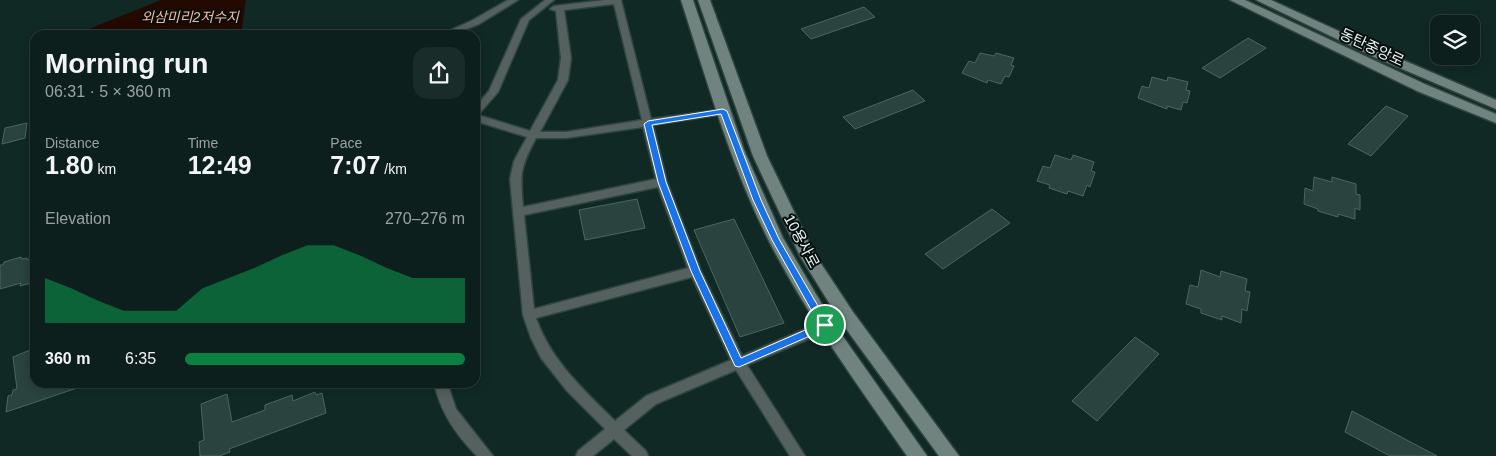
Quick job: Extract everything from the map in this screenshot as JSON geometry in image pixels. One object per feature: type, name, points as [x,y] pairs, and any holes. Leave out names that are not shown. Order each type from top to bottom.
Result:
[{"type":"street","points":[[456,30],[476,22],[514,0]]},
{"type":"street","points":[[480,107],[492,92],[504,70],[525,19],[550,0]]},
{"type":"street","points":[[535,11],[617,0],[662,182],[695,271],[739,363],[798,456]]},
{"type":"street","name":"10용사로","points":[[687,0],[723,111],[757,200],[776,240],[825,325],[918,456]]},
{"type":"street","name":"10용사로","points":[[704,0],[771,181],[808,256],[847,317],[950,456]]},
{"type":"street","name":"동탄중앙로","points":[[1236,0],[1422,88],[1496,119]]},
{"type":"street","name":"동탄중앙로","points":[[1262,0],[1378,54],[1496,105]]},
{"type":"street","points":[[560,8],[566,58],[563,80],[533,135],[520,162],[515,179],[529,316],[537,338],[546,354],[572,387],[641,456]]},
{"type":"street","points":[[480,119],[533,135],[566,135],[648,124],[723,111]]},
{"type":"street","points":[[517,212],[662,182]]},
{"type":"street","points":[[529,316],[695,271]]},
{"type":"street","points":[[583,456],[651,400],[847,317]]},
{"type":"street","points":[[442,388],[448,408],[462,430],[486,456]]},
{"type":"water","name":"외삼미리2저수지","points":[[161,0],[246,0],[242,30],[86,30]]},
{"type":"building","points":[[864,7],[875,17],[811,39],[801,29]]},
{"type":"building","points":[[1248,38],[1266,48],[1220,78],[1202,68]]},
{"type":"building","points":[[980,53],[994,56],[996,53],[1014,58],[1011,65],[1014,66],[1009,77],[1005,76],[1001,84],[988,80],[987,83],[962,73],[969,61],[975,63]]},
{"type":"building","points":[[1152,77],[1167,81],[1168,77],[1188,82],[1186,90],[1190,91],[1187,103],[1183,102],[1181,110],[1167,106],[1167,109],[1138,98],[1142,86],[1149,88]]},
{"type":"building","points":[[913,90],[925,101],[855,129],[843,117]]},
{"type":"building","points":[[1386,106],[1408,116],[1371,156],[1348,144]]},
{"type":"building","points":[[27,123],[25,138],[2,144],[5,128]]},
{"type":"building","points":[[1055,155],[1071,160],[1073,155],[1094,162],[1091,171],[1095,172],[1090,187],[1087,185],[1083,196],[1068,191],[1067,194],[1049,188],[1050,185],[1037,181],[1043,166],[1050,168]]},
{"type":"building","points":[[1314,177],[1332,182],[1332,177],[1356,184],[1356,194],[1360,195],[1360,210],[1355,208],[1355,219],[1338,214],[1338,217],[1318,211],[1318,209],[1304,204],[1305,188],[1313,191]]},
{"type":"building","points":[[637,199],[645,228],[585,240],[579,210]]},
{"type":"building","points":[[992,209],[1010,223],[943,269],[925,254]]},
{"type":"building","points":[[734,219],[784,323],[740,337],[694,230]]},
{"type":"building","points":[[21,257],[21,259],[30,259],[30,283],[20,286],[21,283],[0,289],[0,265],[3,265],[4,262]]},
{"type":"building","points":[[1201,270],[1220,277],[1221,271],[1247,279],[1245,291],[1250,292],[1247,311],[1242,309],[1241,323],[1222,316],[1222,320],[1201,313],[1201,309],[1186,304],[1190,285],[1198,287]]},
{"type":"building","points":[[1135,337],[1159,354],[1097,421],[1072,401]]},
{"type":"building","points":[[30,350],[30,388],[77,388],[6,412],[8,396],[12,395],[13,390],[17,389],[13,357]]},
{"type":"building","points":[[315,392],[316,395],[322,393],[326,413],[229,449],[230,452],[219,456],[200,456],[199,442],[204,440],[201,404],[227,394],[232,422],[265,410],[265,405],[292,395],[293,401]]},
{"type":"building","points":[[1352,411],[1437,456],[1390,456],[1345,432]]},
{"type":"route","points":[[723,111],[746,174],[776,240],[825,325],[739,363],[695,271],[662,182],[648,124],[723,111]]}]
